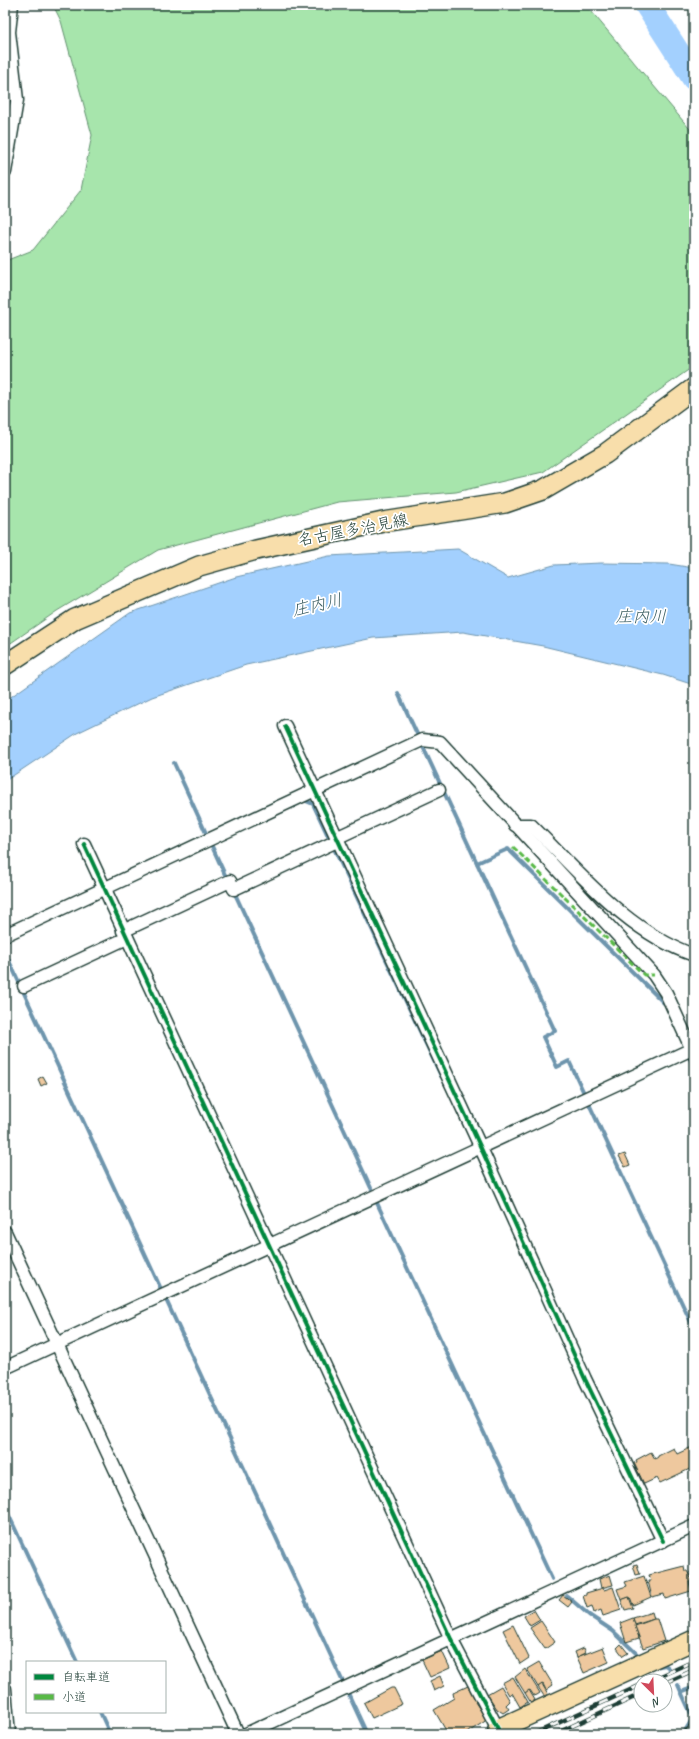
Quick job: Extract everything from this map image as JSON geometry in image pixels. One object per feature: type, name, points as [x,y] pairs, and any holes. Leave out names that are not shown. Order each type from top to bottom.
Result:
[{"type":"main road","name":"名古屋多治見線","points":[[5,665],[75,619],[199,566],[256,550],[383,522],[505,503],[543,490],[604,454],[694,388]]},
{"type":"main road","points":[[499,1731],[694,1640]]},
{"type":"street","points":[[5,172],[17,100],[9,32],[12,5]]},
{"type":"street","points":[[285,726],[480,1146],[585,1379],[663,1541]]},
{"type":"street","points":[[5,935],[422,740],[440,742],[654,975],[666,993],[693,1051],[480,1146],[5,1368]]},
{"type":"street","points":[[24,986],[230,880],[234,889],[439,790]]},
{"type":"street","points":[[515,825],[532,825],[616,910],[674,948],[694,955]]},
{"type":"street","points":[[84,844],[452,1639],[499,1731]]},
{"type":"street","points":[[5,1232],[238,1734]]},
{"type":"street","points":[[246,1734],[694,1526]]},
{"type":"street","points":[[5,1689],[9,1734]]},
{"type":"street","points":[[691,1734],[694,1731]]},
{"type":"green space","points":[[53,5],[586,5],[694,134],[694,366],[543,472],[456,492],[337,502],[158,550],[57,611],[5,647],[5,261],[33,250],[81,190],[92,135],[61,21]]},
{"type":"water","name":"庄内川","points":[[458,549],[508,578],[554,565],[601,563],[669,564],[694,568],[694,685],[663,675],[543,646],[463,632],[373,638],[246,665],[152,697],[77,733],[5,781],[5,701],[130,613],[236,577],[329,556]]},
{"type":"building","points":[[43,1076],[47,1083],[41,1086],[38,1079]]},
{"type":"building","points":[[625,1154],[630,1165],[625,1167],[619,1156]]},
{"type":"building","points":[[694,1446],[694,1467],[660,1483],[657,1478],[644,1484],[634,1463],[637,1462],[636,1460],[651,1452],[655,1459],[674,1448],[677,1454]]},
{"type":"building","points":[[637,1564],[640,1574],[636,1575],[633,1565]]},
{"type":"building","points":[[684,1566],[685,1571],[687,1571],[692,1581],[689,1582],[691,1591],[665,1599],[664,1594],[652,1597],[648,1581],[651,1581],[649,1575]]},
{"type":"building","points":[[694,1570],[694,1588],[692,1589],[690,1582],[693,1581],[690,1572]]},
{"type":"building","points":[[610,1575],[613,1585],[601,1588],[599,1579]]},
{"type":"building","points":[[644,1576],[651,1597],[633,1605],[630,1597],[621,1600],[617,1589],[627,1586],[625,1582]]},
{"type":"building","points":[[613,1587],[621,1610],[603,1616],[601,1610],[594,1613],[592,1606],[587,1608],[583,1596],[586,1595],[586,1593]]},
{"type":"building","points":[[563,1595],[572,1602],[568,1607],[559,1600]]},
{"type":"building","points":[[629,1597],[633,1608],[625,1610],[621,1600]]},
{"type":"building","points":[[534,1610],[540,1620],[530,1626],[524,1616]]},
{"type":"building","points":[[652,1612],[654,1619],[635,1625],[633,1618]]},
{"type":"building","points":[[633,1618],[639,1638],[626,1642],[620,1623]]},
{"type":"building","points":[[657,1619],[664,1641],[643,1648],[635,1626]]},
{"type":"building","points":[[541,1621],[555,1642],[545,1649],[530,1628]]},
{"type":"building","points":[[513,1625],[529,1658],[520,1664],[503,1630]]},
{"type":"building","points":[[621,1644],[628,1653],[623,1656],[617,1648]]},
{"type":"building","points":[[603,1647],[609,1662],[584,1673],[577,1657]]},
{"type":"building","points":[[584,1648],[586,1653],[577,1657],[575,1652]]},
{"type":"building","points":[[442,1651],[450,1668],[430,1677],[422,1660]]},
{"type":"building","points":[[539,1662],[553,1685],[546,1690],[543,1684],[538,1687],[527,1669]]},
{"type":"building","points":[[525,1669],[540,1693],[537,1695],[534,1696],[530,1690],[525,1693],[515,1677]]},
{"type":"building","points":[[440,1676],[444,1686],[434,1691],[430,1681]]},
{"type":"building","points":[[513,1677],[528,1702],[520,1707],[512,1693],[509,1695],[502,1683]]},
{"type":"building","points":[[542,1684],[548,1694],[544,1696],[538,1687]]},
{"type":"building","points":[[468,1686],[477,1700],[475,1702],[487,1720],[465,1734],[448,1734],[434,1710],[454,1698],[453,1693]]},
{"type":"building","points":[[501,1686],[510,1701],[506,1705],[509,1709],[503,1713],[497,1709],[487,1694]]},
{"type":"building","points":[[391,1688],[394,1688],[402,1704],[372,1718],[364,1703]]},
{"type":"building","points":[[529,1690],[535,1700],[531,1703],[525,1693]]},
{"type":"waterway","points":[[647,5],[694,78]]},
{"type":"waterway","points":[[398,693],[555,1031],[543,1037],[557,1067],[569,1061],[694,1329]]},
{"type":"waterway","points":[[174,763],[226,877]]},
{"type":"waterway","points":[[306,801],[313,804],[441,1076]]},
{"type":"waterway","points":[[477,863],[508,849],[664,1003]]},
{"type":"waterway","points":[[236,896],[371,1188]]},
{"type":"waterway","points":[[5,952],[367,1734]]},
{"type":"waterway","points":[[688,1054],[694,1067]]},
{"type":"waterway","points":[[377,1203],[552,1579]]},
{"type":"waterway","points":[[5,1507],[77,1661]]},
{"type":"waterway","points":[[567,1596],[589,1615],[613,1631],[638,1655]]},
{"type":"waterway","points":[[655,1667],[665,1665],[669,1668]]},
{"type":"waterway","points":[[678,1685],[693,1718],[683,1734]]},
{"type":"waterway","points":[[681,1692],[694,1687]]},
{"type":"waterway","points":[[100,1713],[110,1734]]},
{"type":"railway","points":[[668,1673],[694,1661]]},
{"type":"railway","points":[[673,1679],[694,1670]]},
{"type":"railway","points":[[534,1734],[633,1689]]},
{"type":"railway","points":[[555,1734],[633,1698]]},
{"type":"marked path","points":[[513,847],[644,975],[654,975]]},
{"type":"cycle path","points":[[285,726],[480,1146],[585,1379],[663,1541]]},
{"type":"cycle path","points":[[84,844],[451,1639],[498,1729]]}]
